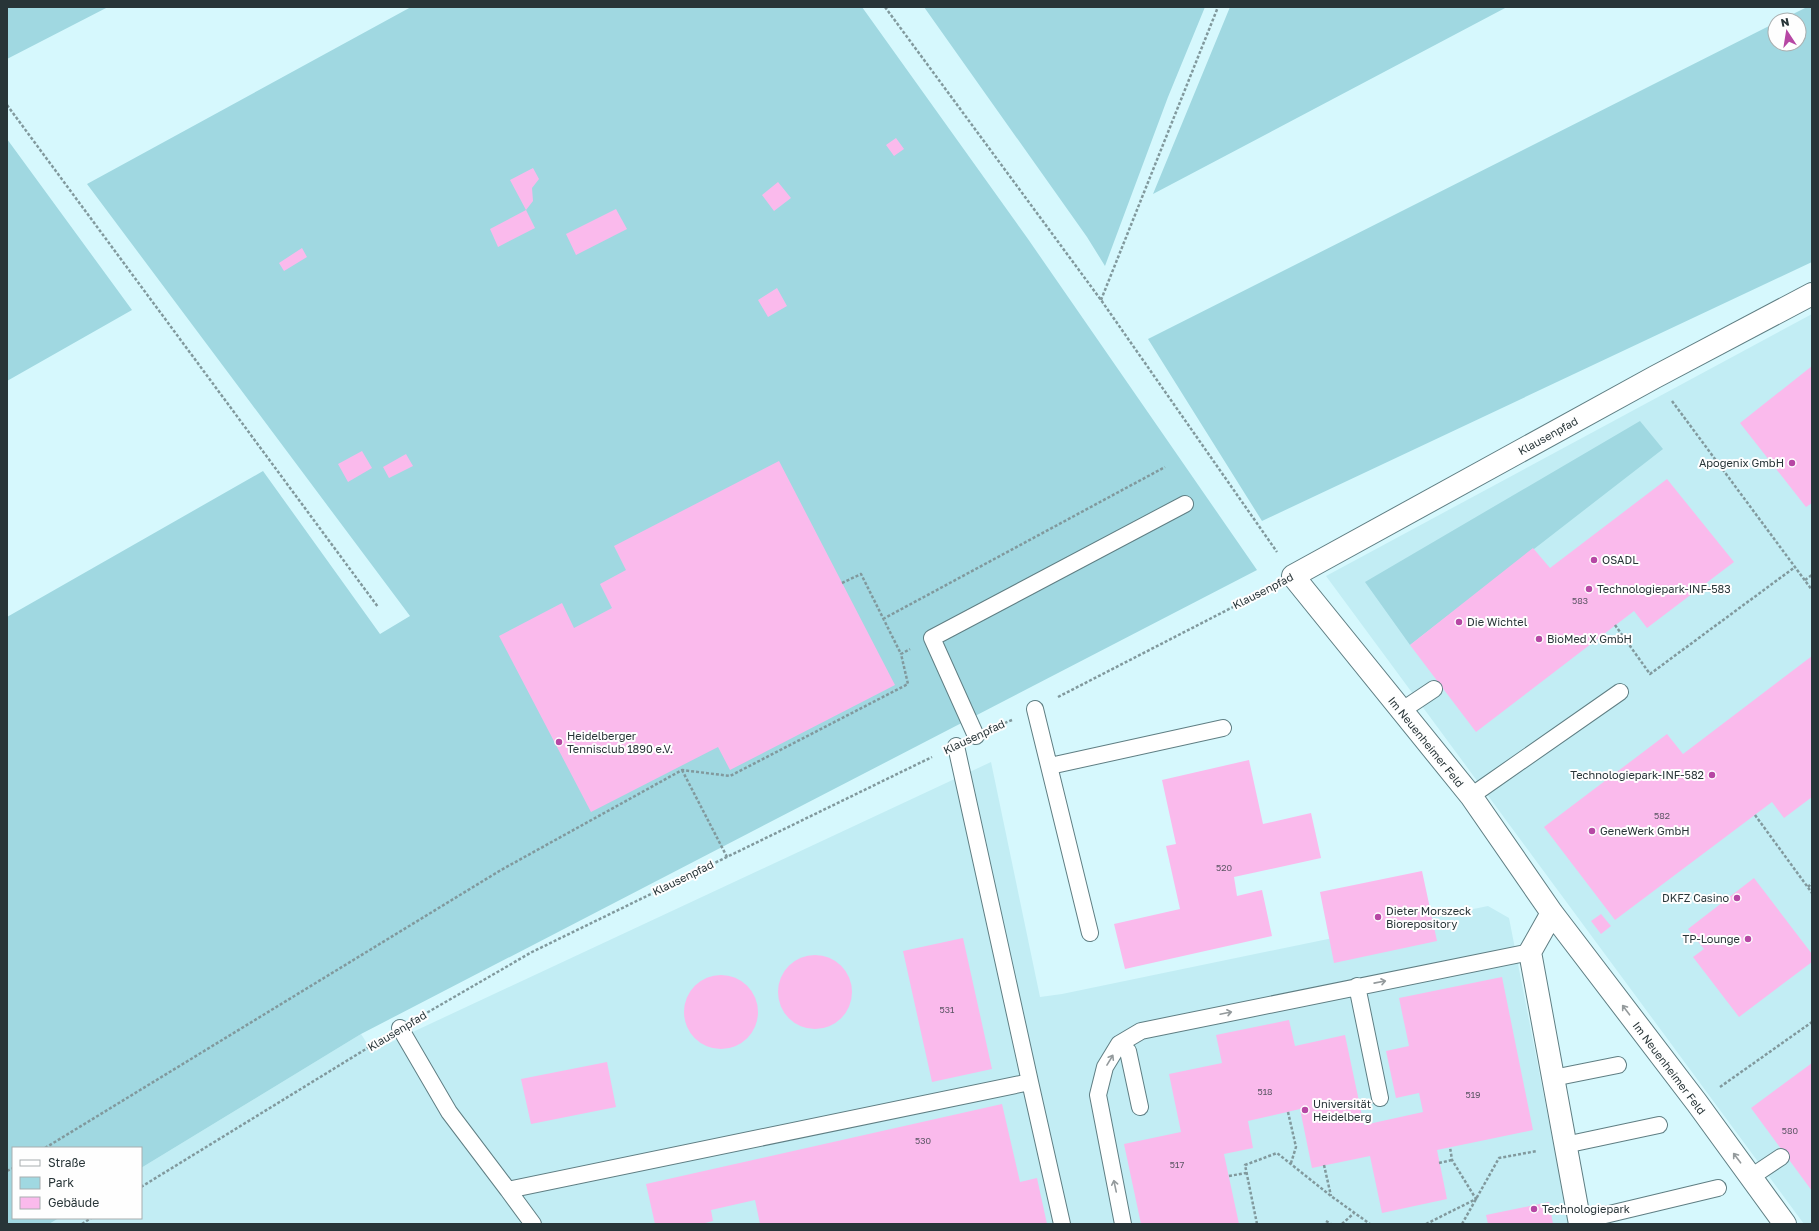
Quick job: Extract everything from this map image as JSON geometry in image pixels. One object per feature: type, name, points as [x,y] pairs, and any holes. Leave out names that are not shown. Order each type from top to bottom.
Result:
[{"type":"street","name":"Klausenpfad","points":[[1293,576],[1655,377],[1812,294]]},
{"type":"street","name":"Im Neuenheimer Feld","points":[[1293,576],[1471,796],[1552,913],[1696,1103],[1785,1224]]},
{"type":"street","points":[[1552,913],[1530,952],[1580,1222]]},
{"type":"lane","points":[[976,736],[932,638],[1185,504]]},
{"type":"lane","points":[[1401,710],[1434,689]]},
{"type":"lane","points":[[1471,796],[1620,692]]},
{"type":"lane","points":[[1035,709],[1090,933]]},
{"type":"lane","points":[[1050,766],[1223,728]]},
{"type":"lane","points":[[956,746],[1062,1224]]},
{"type":"lane","points":[[1123,1224],[1098,1095],[1105,1067],[1119,1044],[1141,1031],[1530,952]]},
{"type":"lane","points":[[1357,986],[1380,1098]]},
{"type":"lane","points":[[400,1028],[449,1112],[532,1224]]},
{"type":"lane","points":[[1119,1044],[1128,1051],[1140,1107]]},
{"type":"lane","points":[[1553,1078],[1618,1064]]},
{"type":"lane","points":[[508,1190],[1030,1082]]},
{"type":"lane","points":[[1565,1146],[1659,1125]]},
{"type":"lane","points":[[1751,1177],[1781,1157]]},
{"type":"lane","points":[[1580,1222],[1718,1188]]},
{"type":"path","points":[[885,7],[1101,300],[1293,576]]},
{"type":"path","points":[[1101,300],[1218,7]]},
{"type":"path","points":[[7,105],[378,607]]},
{"type":"path","points":[[1655,377],[1812,590]]},
{"type":"path","points":[[883,619],[1165,467]]},
{"type":"path","points":[[1615,625],[1650,674],[1795,567]]},
{"type":"path","points":[[47,1147],[500,870],[682,770],[730,776],[908,684],[901,654],[861,574],[842,583]]},
{"type":"path","points":[[1805,580],[1812,575]]},
{"type":"path","name":"Klausenpfad","points":[[976,736],[1035,709],[1293,576]]},
{"type":"path","points":[[901,654],[932,638]]},
{"type":"path","name":"Klausenpfad","points":[[142,1187],[400,1028],[532,952],[956,746]]},
{"type":"path","points":[[682,770],[727,857]]},
{"type":"path","points":[[1755,815],[1812,893]]},
{"type":"path","points":[[1808,887],[1812,884]]},
{"type":"path","points":[[1696,1103],[1812,1022]]},
{"type":"path","points":[[1288,1112],[1296,1146],[1291,1163]]},
{"type":"path","points":[[1462,1224],[1498,1158],[1565,1146]]},
{"type":"path","points":[[1450,1147],[1452,1160],[1476,1199]]},
{"type":"path","points":[[1257,1224],[1245,1165],[1277,1153],[1331,1196],[1370,1224]]},
{"type":"path","points":[[1439,1162],[1452,1160]]},
{"type":"path","points":[[1324,1165],[1331,1196]]},
{"type":"path","points":[[1229,1176],[1246,1173]]},
{"type":"path","points":[[1426,1224],[1476,1199]]},
{"type":"path","points":[[1342,1224],[1354,1213]]},
{"type":"path","points":[[1326,1221],[1331,1224]]},
{"type":"shaded area","points":[[1812,314],[1812,1224],[1804,1224],[1326,576]]},
{"type":"shaded area","points":[[991,762],[1040,997],[1062,994],[1488,906],[1509,918],[1569,1224],[49,1224],[57,1219],[142,1219],[142,1167],[361,1034],[372,1051]]},
{"type":"green space","points":[[7,7],[108,7],[7,59]]},
{"type":"green space","points":[[411,7],[862,7],[1028,239],[1257,570],[361,1034],[142,1167],[142,1147],[12,1147],[12,1219],[57,1219],[49,1224],[7,1224],[7,617],[263,471],[380,634],[410,616],[87,184]]},
{"type":"green space","points":[[924,7],[1205,7],[1168,97],[1105,266],[1087,237]]},
{"type":"green space","points":[[1230,7],[1507,7],[1153,194]]},
{"type":"green space","points":[[1807,7],[1812,7],[1812,262],[1262,521],[1148,339],[1767,27],[1767,52],[1807,52],[1807,12],[1797,12]]},
{"type":"green space","points":[[7,139],[132,310],[7,381]]},
{"type":"green space","points":[[1640,421],[1663,449],[1410,645],[1365,582]]},
{"type":"building","points":[[896,138],[904,149],[894,156],[886,145]]},
{"type":"building","points":[[533,168],[539,179],[532,188],[533,201],[526,210],[510,180]]},
{"type":"building","points":[[778,182],[791,198],[774,211],[762,195]]},
{"type":"building","points":[[616,209],[627,229],[576,255],[566,234]]},
{"type":"building","points":[[526,210],[535,228],[498,247],[490,229]]},
{"type":"building","points":[[302,248],[307,257],[284,271],[279,263]]},
{"type":"building","points":[[777,288],[787,306],[768,317],[758,300]]},
{"type":"building","name":"Apogenix GmbH","points":[[1812,366],[1812,503],[1806,507],[1740,423]]},
{"type":"building","points":[[362,451],[372,468],[348,482],[338,464]]},
{"type":"building","points":[[406,454],[413,466],[389,478],[383,467]]},
{"type":"building","points":[[779,461],[895,685],[730,770],[718,747],[591,812],[499,636],[562,603],[574,628],[612,608],[600,584],[626,570],[614,546]]},
{"type":"building","name":"Technologiepark-INF-583","points":[[1667,479],[1734,562],[1647,628],[1634,611],[1476,732],[1410,645],[1533,548],[1550,568]]},
{"type":"building","name":"Technologiepark-INF-582","points":[[1812,656],[1812,797],[1784,818],[1772,802],[1615,920],[1544,827],[1667,734],[1683,754]]},
{"type":"building","points":[[1249,760],[1263,824],[1311,813],[1321,858],[1234,877],[1237,896],[1262,890],[1272,936],[1125,969],[1114,924],[1180,909],[1166,846],[1176,844],[1162,780]]},
{"type":"building","name":"Dieter Morszeck Biorepository","points":[[1422,871],[1437,941],[1334,963],[1320,892]]},
{"type":"building","name":"TP-Lounge","points":[[1754,878],[1812,954],[1812,962],[1739,1017],[1693,957],[1704,949],[1688,929]]},
{"type":"building","points":[[1601,914],[1611,926],[1601,934],[1591,921]]},
{"type":"building","points":[[963,938],[992,1069],[932,1082],[903,951]]},
{"type":"building","points":[[808,955],[822,955],[836,961],[846,971],[852,985],[852,999],[846,1013],[836,1023],[822,1029],[808,1029],[794,1023],[784,1013],[778,999],[778,985],[784,971],[794,961]]},
{"type":"building","points":[[714,975],[728,975],[742,981],[752,991],[758,1005],[758,1019],[752,1033],[742,1043],[728,1049],[714,1049],[700,1043],[690,1033],[684,1019],[684,1005],[690,991],[700,981]]},
{"type":"building","points":[[1502,977],[1533,1130],[1437,1150],[1447,1199],[1382,1213],[1370,1156],[1312,1168],[1300,1109],[1248,1121],[1253,1148],[1224,1154],[1239,1224],[1141,1224],[1124,1144],[1181,1132],[1169,1074],[1222,1063],[1216,1035],[1289,1020],[1295,1046],[1345,1035],[1364,1125],[1423,1112],[1419,1093],[1396,1098],[1386,1051],[1409,1046],[1399,998]]},
{"type":"building","points":[[607,1062],[616,1107],[531,1124],[521,1079]]},
{"type":"building","points":[[1812,1063],[1812,1191],[1751,1108]]},
{"type":"building","points":[[1002,1104],[1020,1182],[1037,1178],[1047,1224],[760,1224],[755,1200],[711,1210],[713,1221],[701,1224],[655,1224],[646,1184]]},
{"type":"building","name":"Technologiepark","points":[[1549,1202],[1553,1224],[1488,1224],[1486,1215]]},
{"type":"place","name":"Apogenix GmbH","points":[[1792,463]]},
{"type":"place","name":"OSADL","points":[[1594,560]]},
{"type":"place","name":"Technologiepark-INF-583","points":[[1589,589]]},
{"type":"place","name":"Die Wichtel","points":[[1459,622]]},
{"type":"place","name":"BioMed X GmbH","points":[[1539,639]]},
{"type":"place","name":"Heidelberger Tennisclub 1890 e.V.","points":[[559,742]]},
{"type":"place","name":"Technologiepark-INF-582","points":[[1712,775]]},
{"type":"place","name":"GeneWerk GmbH","points":[[1592,831]]},
{"type":"place","name":"DKFZ Casino","points":[[1737,898]]},
{"type":"place","name":"Dieter Morszeck Biorepository","points":[[1378,917]]},
{"type":"place","name":"TP-Lounge","points":[[1748,939]]},
{"type":"place","name":"Universität Heidelberg","points":[[1305,1110]]},
{"type":"place","name":"Technologiepark","points":[[1534,1209]]}]
